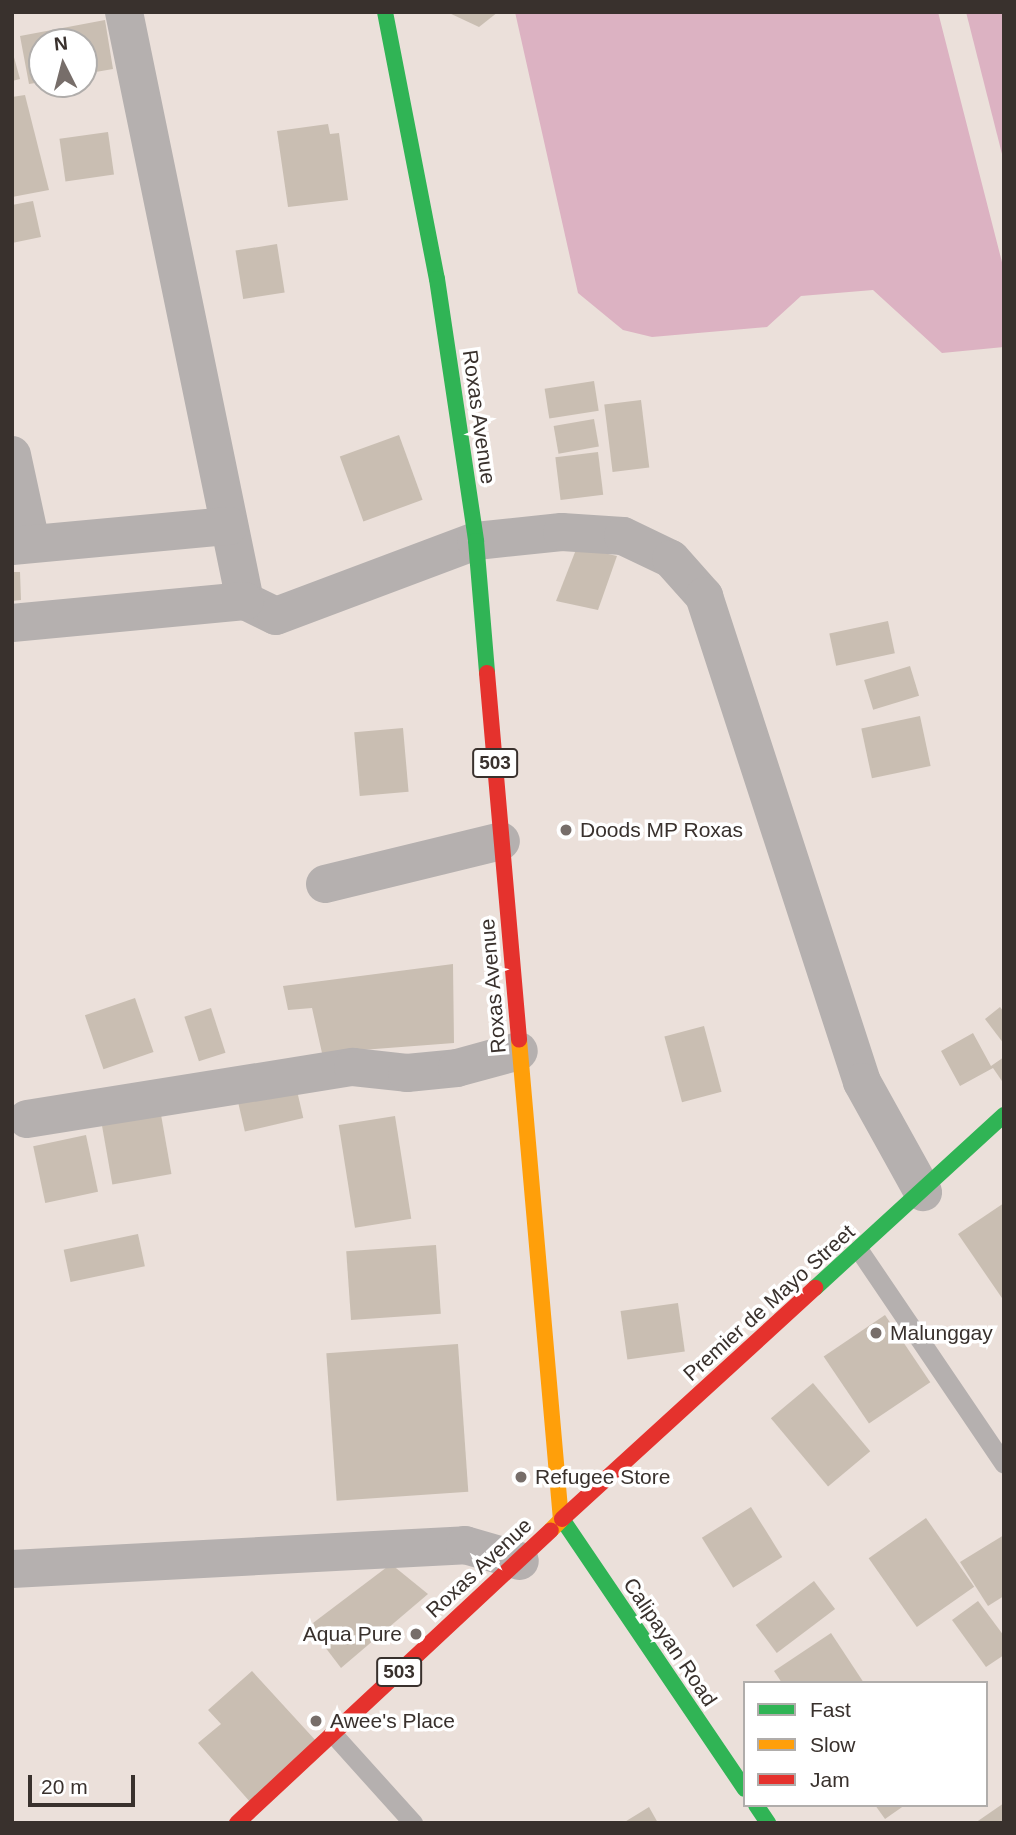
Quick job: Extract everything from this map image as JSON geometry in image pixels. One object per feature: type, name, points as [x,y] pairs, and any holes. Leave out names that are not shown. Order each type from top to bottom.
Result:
[{"type":"main road","name":"Roxas Avenue","points":[[237,1823],[561,1520],[476,541],[437,279],[385,12]]},
{"type":"main road","name":"Premier de Mayo Street","points":[[561,1520],[923,1192],[1004,1115]]},
{"type":"main road","name":"Calipayan Road","points":[[561,1520],[743,1786]]},
{"type":"main road","points":[[757,1807],[768,1823]]},
{"type":"street","points":[[124,12],[245,601]]},
{"type":"street","points":[[12,455],[21,545],[229,526]]},
{"type":"street","points":[[12,623],[245,601],[276,616],[476,541],[562,532],[623,536],[671,559],[705,596],[862,1082],[923,1192]]},
{"type":"street","points":[[325,884],[501,841]]},
{"type":"street","points":[[27,1119],[353,1067],[407,1073],[457,1068],[519,1051]]},
{"type":"street","points":[[12,1569],[465,1545],[520,1561]]},
{"type":"lane","points":[[859,1250],[1004,1464]]},
{"type":"lane","points":[[333,1734],[413,1823]]},
{"type":"shaded area","points":[[515,12],[938,12],[1004,270],[1004,347],[942,353],[873,290],[801,296],[767,327],[652,337],[623,330],[578,293]]},
{"type":"shaded area","points":[[966,12],[1004,12],[1004,162]]},
{"type":"building","points":[[447,12],[498,12],[479,27]]},
{"type":"building","points":[[105,20],[113,69],[98,72],[98,28],[62,28]]},
{"type":"building","points":[[28,34],[28,79],[20,36]]},
{"type":"building","points":[[12,50],[20,79],[12,81]]},
{"type":"building","points":[[25,95],[49,190],[12,197],[12,97]]},
{"type":"building","points":[[328,124],[330,134],[339,133],[348,200],[288,207],[277,131]]},
{"type":"building","points":[[108,132],[114,175],[65,181],[59,139]]},
{"type":"building","points":[[33,201],[41,237],[12,243],[12,205]]},
{"type":"building","points":[[277,244],[285,292],[243,299],[236,251]]},
{"type":"building","points":[[594,381],[599,411],[549,418],[545,389]]},
{"type":"building","points":[[641,400],[649,467],[613,472],[604,405]]},
{"type":"building","points":[[594,419],[599,447],[558,454],[554,426]]},
{"type":"building","points":[[399,435],[423,500],[363,521],[340,457]]},
{"type":"building","points":[[598,452],[603,495],[561,500],[555,457]]},
{"type":"building","points":[[577,547],[617,556],[598,610],[556,601]]},
{"type":"building","points":[[12,572],[20,572],[21,600],[12,601]]},
{"type":"building","points":[[888,621],[895,653],[836,666],[829,633]]},
{"type":"building","points":[[910,666],[919,696],[873,710],[864,680]]},
{"type":"building","points":[[920,716],[931,766],[872,778],[861,728]]},
{"type":"building","points":[[403,728],[409,792],[360,796],[354,732]]},
{"type":"building","points":[[453,964],[454,1043],[322,1053],[312,1008],[288,1010],[283,986]]},
{"type":"building","points":[[135,998],[154,1052],[103,1069],[85,1015]]},
{"type":"building","points":[[1000,1007],[1004,1012],[1004,1044],[985,1019]]},
{"type":"building","points":[[211,1008],[226,1053],[199,1061],[184,1017]]},
{"type":"building","points":[[704,1026],[722,1092],[682,1102],[664,1037]]},
{"type":"building","points":[[973,1033],[991,1066],[1004,1057],[1004,1084],[993,1068],[960,1086],[941,1051]]},
{"type":"building","points":[[295,1082],[303,1118],[245,1132],[237,1095]]},
{"type":"building","points":[[160,1109],[171,1174],[112,1184],[101,1119]]},
{"type":"building","points":[[395,1116],[411,1219],[355,1228],[339,1125]]},
{"type":"building","points":[[86,1135],[98,1192],[45,1203],[33,1146]]},
{"type":"building","points":[[1004,1203],[1004,1301],[958,1234]]},
{"type":"building","points":[[138,1234],[145,1266],[71,1282],[64,1250]]},
{"type":"building","points":[[436,1245],[441,1314],[351,1320],[346,1251]]},
{"type":"building","points":[[678,1303],[685,1352],[627,1360],[621,1311]]},
{"type":"building","points":[[885,1315],[930,1382],[869,1424],[824,1356]]},
{"type":"building","points":[[458,1344],[468,1492],[337,1501],[326,1353]]},
{"type":"building","points":[[813,1383],[870,1451],[828,1487],[771,1418]]},
{"type":"building","points":[[751,1507],[782,1557],[733,1588],[702,1538]]},
{"type":"building","points":[[926,1518],[974,1587],[917,1627],[869,1558]]},
{"type":"building","points":[[1004,1535],[1004,1596],[988,1606],[960,1562]]},
{"type":"building","points":[[391,1564],[428,1594],[341,1668],[309,1626]]},
{"type":"building","points":[[814,1581],[835,1609],[777,1653],[756,1625]]},
{"type":"building","points":[[978,1601],[1004,1636],[1004,1655],[986,1667],[952,1620]]},
{"type":"building","points":[[831,1633],[863,1681],[781,1681],[774,1671]]},
{"type":"building","points":[[252,1671],[317,1742],[251,1803],[198,1743],[221,1724],[208,1710]]},
{"type":"building","points":[[1004,1803],[1004,1823],[975,1823]]},
{"type":"building","points":[[649,1807],[658,1823],[623,1823]]},
{"type":"building","points":[[876,1807],[902,1807],[885,1819]]},
{"type":"traffic: fast","points":[[385,12],[437,279],[476,541],[487,673]]},
{"type":"traffic: fast","points":[[815,1288],[1004,1115]]},
{"type":"traffic: fast","points":[[562,1519],[743,1786]]},
{"type":"traffic: fast","points":[[757,1807],[768,1823]]},
{"type":"traffic: slow","points":[[519,1040],[561,1520],[551,1530]]},
{"type":"traffic: jam","points":[[487,673],[519,1040]]},
{"type":"traffic: jam","points":[[562,1519],[815,1288]]},
{"type":"traffic: jam","points":[[237,1823],[551,1530]]},
{"type":"place","name":"Doods MP Roxas","points":[[566,830]]},
{"type":"place","name":"Malunggay","points":[[876,1333]]},
{"type":"place","name":"Refugee Store","points":[[521,1477]]},
{"type":"place","name":"Aqua Pure","points":[[416,1634]]},
{"type":"place","name":"Awee's Place","points":[[316,1721]]}]
